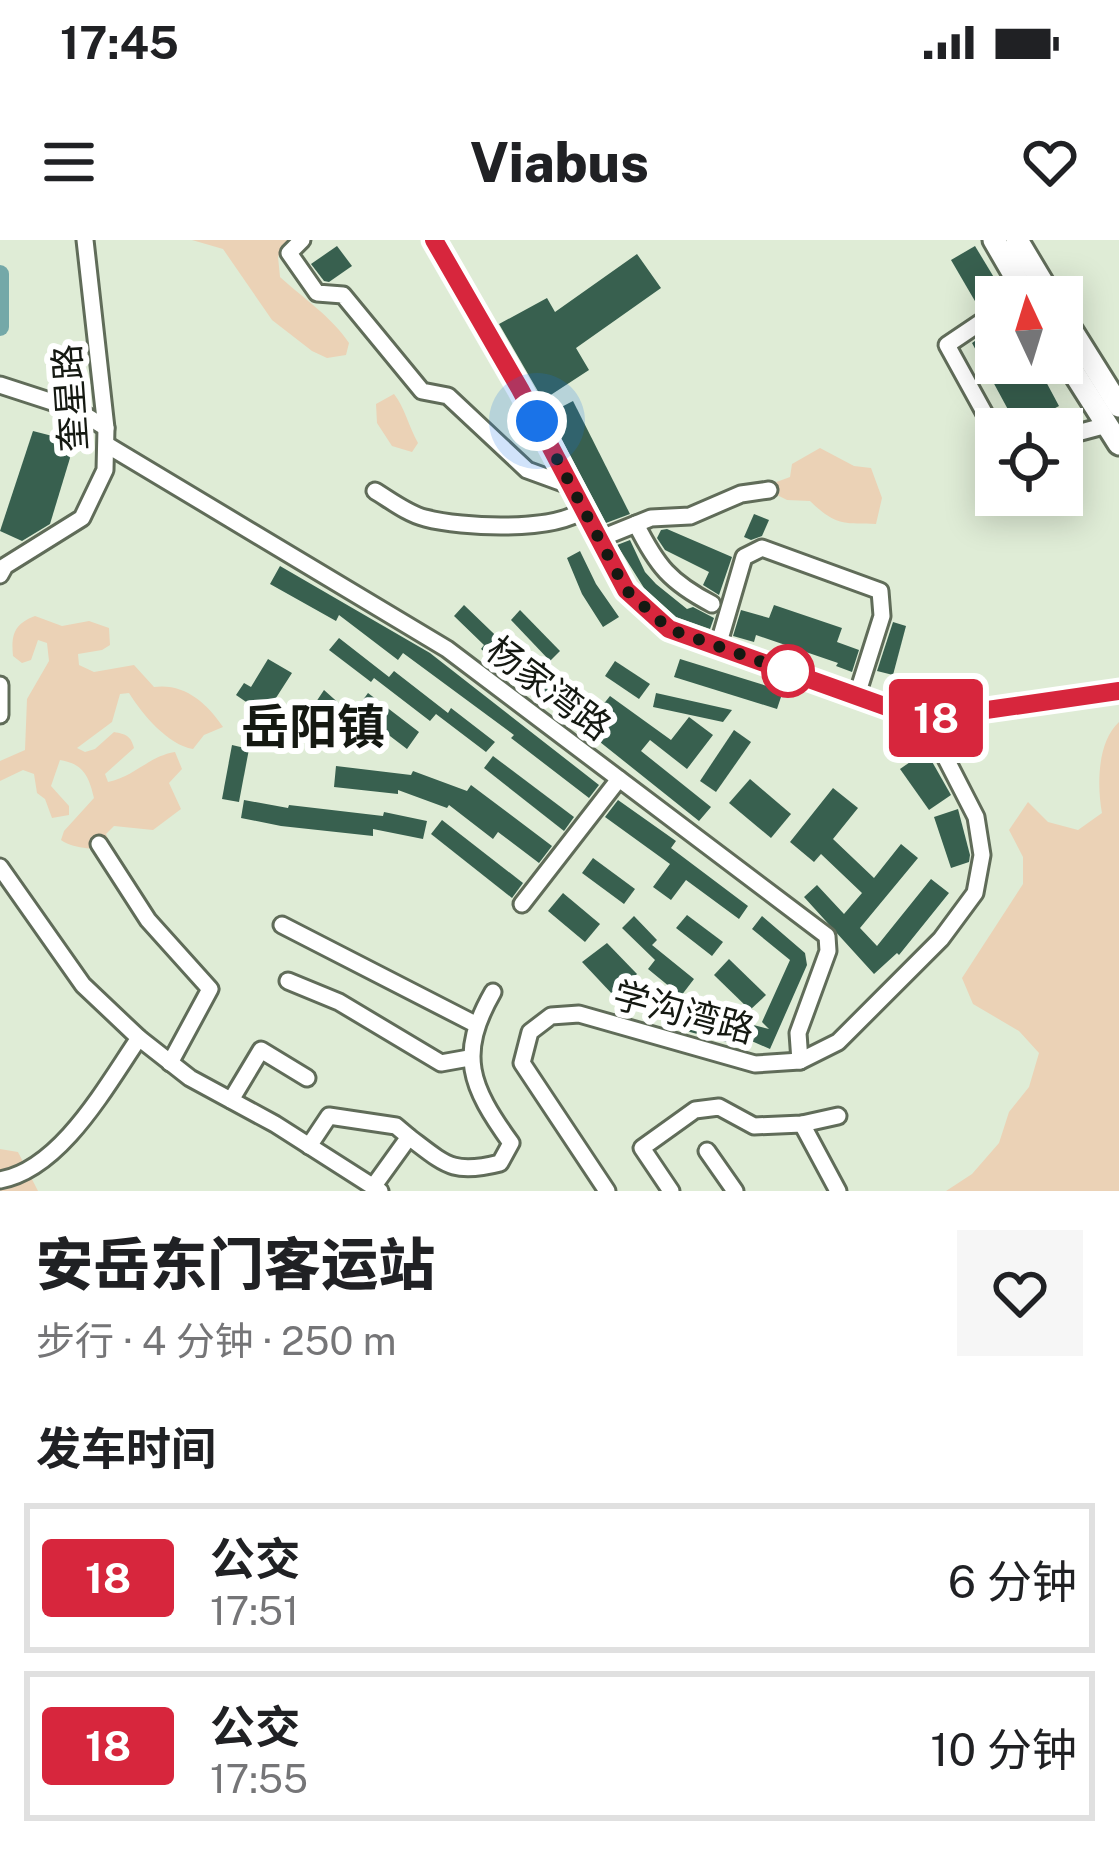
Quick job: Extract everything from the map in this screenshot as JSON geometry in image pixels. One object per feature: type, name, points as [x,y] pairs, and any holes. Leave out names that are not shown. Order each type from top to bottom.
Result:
[{"type":"highway","points":[[994,240],[1013,276]]},
{"type":"highway","points":[[1017,240],[1038,276]]},
{"type":"highway","points":[[1083,359],[1115,425]]},
{"type":"highway","points":[[1083,382],[1115,425]]},
{"type":"main road","points":[[434,240],[626,590],[669,629],[931,718],[1119,691]]},
{"type":"street","name":"奎星路","points":[[0,575],[4,566],[82,518],[105,470],[106,436],[86,240]]},
{"type":"street","points":[[302,240],[289,253],[317,293],[344,295],[422,392],[448,396],[527,470],[571,486]]},
{"type":"street","points":[[975,326],[946,346],[981,408]]},
{"type":"street","name":"杨家湾路","points":[[7,387],[77,410],[106,436],[447,649],[827,936],[828,951],[798,1033],[800,1060]]},
{"type":"street","points":[[1083,432],[1115,425]]},
{"type":"street","points":[[599,539],[651,518],[690,516],[741,494],[769,490]]},
{"type":"street","points":[[375,491],[422,518],[490,526],[569,520],[584,510]]},
{"type":"street","points":[[636,524],[654,560],[678,586],[712,604]]},
{"type":"street","points":[[718,646],[744,557],[762,548],[880,591],[881,616],[857,694]]},
{"type":"street","points":[[0,685],[0,715]]},
{"type":"street","name":"学沟湾路","points":[[608,1191],[522,1063],[530,1032],[551,1016],[579,1015],[755,1064],[800,1060],[838,1042],[941,939],[976,893],[982,855],[976,817],[939,745],[931,718]]},
{"type":"street","points":[[522,904],[619,779]]},
{"type":"street","points":[[99,844],[148,920],[210,989],[170,1063]]},
{"type":"street","points":[[0,867],[83,985],[170,1063],[376,1189],[409,1137]]},
{"type":"street","points":[[282,925],[475,1024]]},
{"type":"street","points":[[288,981],[339,1002],[441,1063],[469,1058]]},
{"type":"street","points":[[309,1146],[329,1116],[396,1126],[448,1167],[468,1171],[500,1163],[511,1143],[488,1112],[469,1058],[475,1024],[494,992]]},
{"type":"street","points":[[0,1180],[16,1175],[68,1139],[139,1038]]},
{"type":"street","points":[[231,1100],[261,1050],[307,1078]]},
{"type":"street","points":[[671,1191],[643,1148],[694,1110],[719,1107],[754,1126],[802,1124],[838,1116]]},
{"type":"street","points":[[802,1124],[838,1191]]},
{"type":"street","points":[[707,1151],[735,1191]]},
{"type":"shaded area","points":[[192,240],[291,240],[278,257],[280,277],[342,333],[349,343],[346,355],[327,358],[312,351],[272,320],[223,249]]},
{"type":"shaded area","points":[[394,394],[418,443],[412,452],[392,446],[377,423],[376,404]]},
{"type":"shaded area","points":[[820,448],[854,466],[871,468],[882,498],[876,524],[840,522],[810,501],[787,500],[769,491],[771,484],[790,477],[792,464]]},
{"type":"shaded area","points":[[35,616],[62,626],[89,621],[109,628],[110,645],[78,654],[79,665],[94,672],[134,665],[154,687],[175,688],[193,696],[223,727],[204,735],[193,749],[174,742],[156,727],[129,693],[120,694],[112,722],[77,748],[95,749],[114,732],[130,738],[134,748],[105,774],[108,782],[175,752],[182,769],[169,783],[181,809],[153,830],[114,826],[106,834],[114,854],[61,840],[94,798],[80,768],[60,760],[51,786],[69,806],[69,815],[52,818],[45,799],[37,793],[34,774],[23,770],[0,781],[0,761],[25,750],[27,699],[49,661],[47,643],[38,640],[31,660],[22,663],[13,656],[15,631]]},
{"type":"shaded area","points":[[1119,722],[1119,1191],[946,1191],[972,1174],[999,1143],[1009,1112],[1029,1087],[1039,1053],[1019,1031],[973,1004],[962,978],[1023,884],[1023,857],[1009,830],[1028,802],[1048,822],[1078,830],[1102,813],[1103,752]]},
{"type":"shaded area","points":[[0,1149],[18,1152],[38,1191],[0,1191]]},
{"type":"building","points":[[337,246],[352,266],[324,281],[311,264]]},
{"type":"building","points":[[975,246],[993,276],[975,276],[975,301],[951,260]]},
{"type":"building","points":[[637,254],[661,288],[576,348],[589,370],[543,400],[499,324],[547,298],[555,312]]},
{"type":"building","points":[[994,384],[1047,384],[1059,406],[1055,408],[1007,408]]},
{"type":"building","points":[[573,401],[630,514],[606,523],[548,414]]},
{"type":"building","points":[[33,431],[64,439],[70,458],[50,524],[22,541],[0,531]]},
{"type":"building","points":[[754,514],[769,520],[762,536],[751,540],[744,537]]},
{"type":"building","points":[[667,529],[732,557],[719,595],[703,585],[709,572],[665,550],[657,538]]},
{"type":"building","points":[[630,540],[656,584],[687,609],[693,607],[714,618],[710,629],[676,617],[644,588],[617,545]]},
{"type":"building","points":[[580,551],[619,617],[603,627],[567,558]]},
{"type":"building","points":[[280,566],[430,653],[599,785],[589,798],[403,653],[398,660],[339,615],[336,621],[270,584]]},
{"type":"building","points":[[464,605],[513,657],[544,681],[548,677],[594,716],[610,696],[671,740],[689,717],[713,735],[687,769],[650,740],[641,751],[711,807],[699,821],[481,649],[484,645],[454,616]]},
{"type":"building","points":[[774,605],[842,628],[837,642],[859,650],[852,672],[756,635],[754,642],[733,636],[741,610],[769,618]]},
{"type":"building","points":[[520,610],[560,651],[550,661],[511,620]]},
{"type":"building","points":[[893,622],[906,626],[893,675],[877,671]]},
{"type":"building","points":[[339,638],[389,677],[394,671],[495,742],[486,752],[436,714],[430,721],[374,678],[371,682],[329,650]]},
{"type":"building","points":[[268,659],[292,673],[265,715],[236,695],[244,683],[251,687]]},
{"type":"building","points":[[680,659],[783,691],[777,709],[674,677]]},
{"type":"building","points":[[615,661],[650,684],[639,699],[605,676]]},
{"type":"building","points":[[324,690],[352,715],[368,693],[419,732],[407,749],[369,720],[355,738],[323,713],[318,721],[308,714]]},
{"type":"building","points":[[656,693],[732,710],[723,722],[653,707]]},
{"type":"building","points":[[734,730],[751,742],[716,792],[700,781]]},
{"type":"building","points":[[232,745],[249,749],[239,802],[222,799]]},
{"type":"building","points":[[926,751],[951,795],[929,810],[900,769]]},
{"type":"building","points":[[493,756],[574,817],[564,831],[484,768]]},
{"type":"building","points":[[336,766],[411,775],[413,771],[467,791],[471,785],[552,846],[539,863],[498,832],[493,839],[449,805],[398,790],[398,794],[334,787]]},
{"type":"building","points":[[750,779],[791,814],[771,838],[729,803]]},
{"type":"building","points":[[833,788],[858,808],[833,839],[874,878],[901,844],[918,858],[860,928],[877,946],[931,879],[949,893],[899,955],[874,974],[804,897],[817,885],[844,914],[862,893],[821,854],[814,862],[790,842]]},
{"type":"building","points":[[244,800],[288,808],[383,816],[384,812],[427,821],[423,839],[373,829],[373,836],[281,826],[241,818]]},
{"type":"building","points":[[618,800],[676,841],[671,848],[748,906],[739,919],[686,880],[671,900],[653,887],[670,864],[605,817]]},
{"type":"building","points":[[958,809],[970,855],[969,862],[951,868],[934,817]]},
{"type":"building","points":[[442,820],[523,883],[512,898],[431,834]]},
{"type":"building","points":[[593,858],[635,889],[624,904],[582,873]]},
{"type":"building","points":[[563,893],[600,924],[585,942],[548,911]]},
{"type":"building","points":[[687,915],[723,942],[712,956],[676,928]]},
{"type":"building","points":[[634,916],[657,940],[652,945],[694,979],[681,996],[648,969],[655,960],[622,928]]},
{"type":"building","points":[[762,916],[805,953],[807,965],[770,1049],[747,1039],[745,1047],[679,1029],[685,1007],[769,1029],[762,1022],[790,960],[752,929]]},
{"type":"building","points":[[607,943],[637,974],[614,996],[582,962]]},
{"type":"building","points":[[729,959],[766,995],[750,1010],[714,975]]},
{"type":"waterway","points":[[0,274],[0,327]]},
{"type":"bus line","name":"18","points":[[434,240],[520,389],[626,590],[669,629],[901,712],[931,718],[1119,691]]},
{"type":"district","name":"岳阳镇","points":[[313,726]]},
{"type":"route","points":[[537,421],[626,590],[669,629],[788,671]]}]
